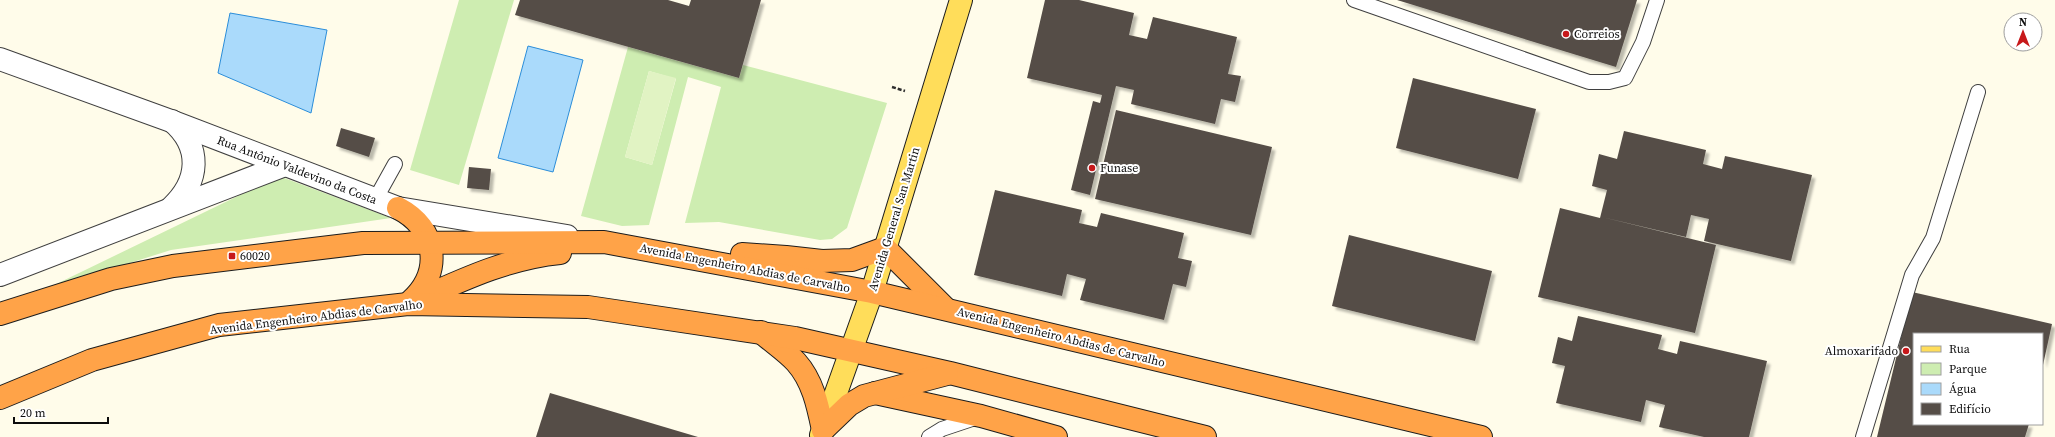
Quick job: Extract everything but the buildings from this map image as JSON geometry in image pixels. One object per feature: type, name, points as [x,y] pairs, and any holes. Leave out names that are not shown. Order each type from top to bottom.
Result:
[{"type":"highway","points":[[398,208],[414,218],[430,242],[432,268],[425,285],[408,304]]},
{"type":"highway","name":"Avenida Engenheiro Abdias de Carvalho","points":[[0,314],[111,278],[173,266],[363,243],[604,242],[778,273],[872,292],[1482,437]]},
{"type":"highway","points":[[408,304],[482,271],[520,260],[591,250],[650,250],[786,257],[822,261],[852,260],[884,248],[947,310]]},
{"type":"highway","points":[[778,273],[822,261]]},
{"type":"highway","name":"Avenida Engenheiro Abdias de Carvalho","points":[[0,398],[92,360],[219,325],[408,304],[588,307],[760,331],[950,373],[1205,437]]},
{"type":"highway","points":[[760,331],[796,362],[809,382],[817,404],[822,434]]},
{"type":"highway","points":[[822,434],[849,405],[864,396],[950,373]]},
{"type":"highway","points":[[875,393],[981,416],[1056,437]]},
{"type":"main road","name":"Avenida General San Martin","points":[[822,434],[872,292],[884,248],[961,0]]},
{"type":"street","name":"Rua Antônio Valdevino da Costa","points":[[0,59],[171,121],[398,208],[604,242]]},
{"type":"street","points":[[171,121],[186,137],[193,154],[194,168],[186,191],[171,208]]},
{"type":"street","points":[[0,275],[285,165]]},
{"type":"lane","points":[[1354,0],[1589,82],[1609,82],[1625,78],[1643,42],[1657,0]]},
{"type":"lane","points":[[1863,437],[1912,275],[1933,238],[1978,92]]},
{"type":"lane","points":[[375,200],[395,164]]},
{"type":"lane","points":[[929,437],[942,429],[981,416]]},
{"type":"green space","points":[[459,0],[514,0],[459,185],[410,170]]},
{"type":"green space","points":[[628,47],[739,78],[743,65],[887,103],[847,228],[832,239],[820,240],[719,222],[685,223],[721,87],[688,77],[649,225],[622,226],[581,216]],"holes":[[[649,71],[676,79],[652,165],[625,157]]]},
{"type":"green space","points":[[649,71],[676,78],[652,165],[625,157]]},
{"type":"green space","points":[[279,176],[391,218],[171,250],[44,290]]},
{"type":"water","points":[[230,13],[327,30],[311,113],[218,73]]},
{"type":"water","points":[[528,46],[583,60],[553,172],[498,158]]},
{"type":"place","name":"Correios","points":[[1566,34]]},
{"type":"place","name":"Funase","points":[[1092,168]]},
{"type":"place","name":"60020","points":[[232,256]]},
{"type":"place","name":"Almoxarifado","points":[[1906,351]]}]
